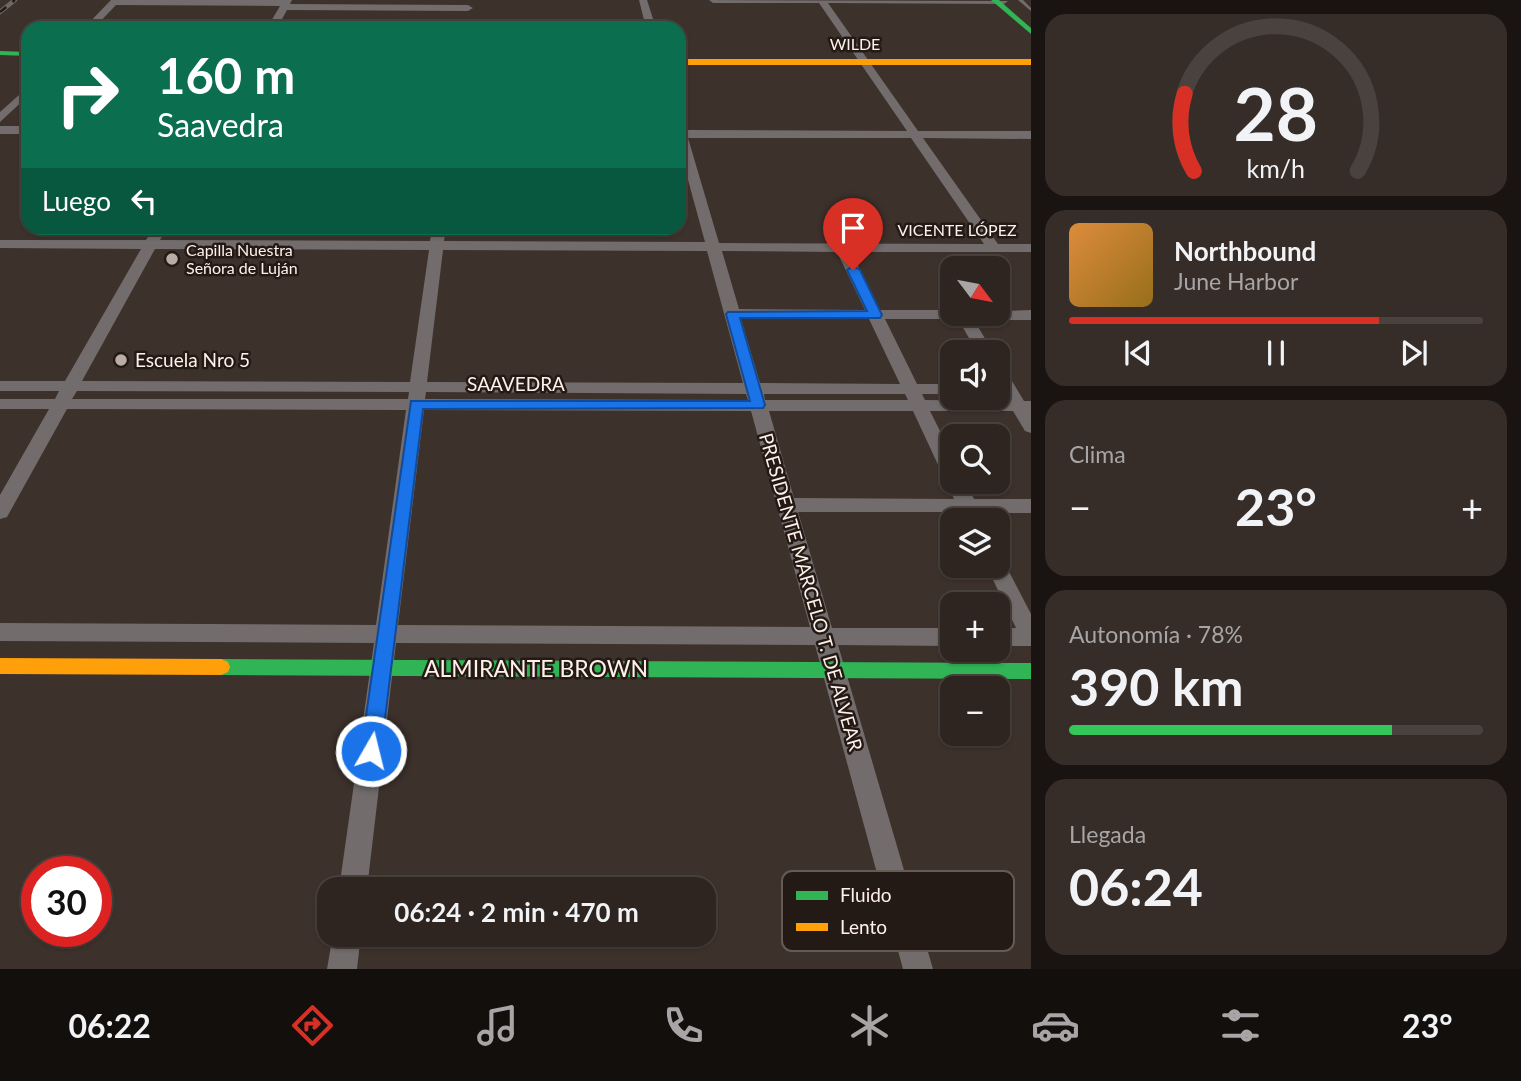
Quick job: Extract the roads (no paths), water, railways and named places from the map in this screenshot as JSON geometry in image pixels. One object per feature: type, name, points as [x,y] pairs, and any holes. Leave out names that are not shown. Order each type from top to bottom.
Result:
[{"type":"street","points":[[643,0],[649,21]]},
{"type":"street","points":[[713,0],[1004,0],[1031,24]]},
{"type":"street","points":[[821,0],[990,242]]},
{"type":"street","points":[[995,0],[1031,32]]},
{"type":"street","points":[[96,21],[115,1],[468,9]]},
{"type":"street","points":[[276,21],[286,3]]},
{"type":"street","points":[[0,54],[21,54]]},
{"type":"street","name":"WILDE","points":[[686,55],[1031,62]]},
{"type":"street","name":"WILDE","points":[[686,62],[1031,55]]},
{"type":"street","points":[[0,60],[21,60]]},
{"type":"street","points":[[0,119],[21,97]]},
{"type":"street","points":[[0,130],[21,130]]},
{"type":"street","points":[[686,133],[1031,135]]},
{"type":"street","points":[[0,139],[21,139]]},
{"type":"street","name":"PRESIDENTE MARCELO T. DE ALVEAR","points":[[686,153],[890,871]]},
{"type":"street","name":"VICENTE LÓPEZ","points":[[0,234],[21,234]]},
{"type":"street","points":[[0,512],[155,235]]},
{"type":"street","name":"VICENTE LÓPEZ","points":[[0,244],[155,235],[438,236],[990,242],[1031,248]]},
{"type":"street","points":[[355,877],[438,236]]},
{"type":"street","name":"VICENTE LÓPEZ","points":[[712,241],[842,247],[990,242],[1031,236]]},
{"type":"street","points":[[842,247],[940,449]]},
{"type":"street","points":[[733,314],[940,315]]},
{"type":"street","points":[[1010,315],[1031,315]]},
{"type":"street","name":"SAAVEDRA","points":[[0,386],[417,396]]},
{"type":"street","points":[[1010,390],[1031,390]]},
{"type":"street","name":"SAAVEDRA","points":[[915,397],[940,392]]},
{"type":"street","points":[[1010,395],[1025,406],[1031,427]]},
{"type":"street","name":"SAAVEDRA","points":[[0,404],[417,396],[915,397],[1025,406]]},
{"type":"street","points":[[787,505],[940,512]]},
{"type":"street","points":[[1010,508],[1031,506]]},
{"type":"street","points":[[1002,578],[1031,637],[1010,637]]},
{"type":"street","name":"ALMIRANTE BROWN","points":[[0,632],[940,636]]},
{"type":"street","name":"ALMIRANTE BROWN","points":[[0,666],[1031,671]]},
{"type":"street","points":[[342,969],[345,947]]},
{"type":"street","name":"PRESIDENTE MARCELO T. DE ALVEAR","points":[[913,951],[918,969]]},
{"type":"lane","points":[[1020,0],[1031,10]]},
{"type":"railway","points":[[0,12],[15,0]]},
{"type":"place","name":"Capilla Nuestra Señora de Luján","points":[[172,259]]},
{"type":"place","name":"Escuela Nro 5","points":[[121,360]]}]
